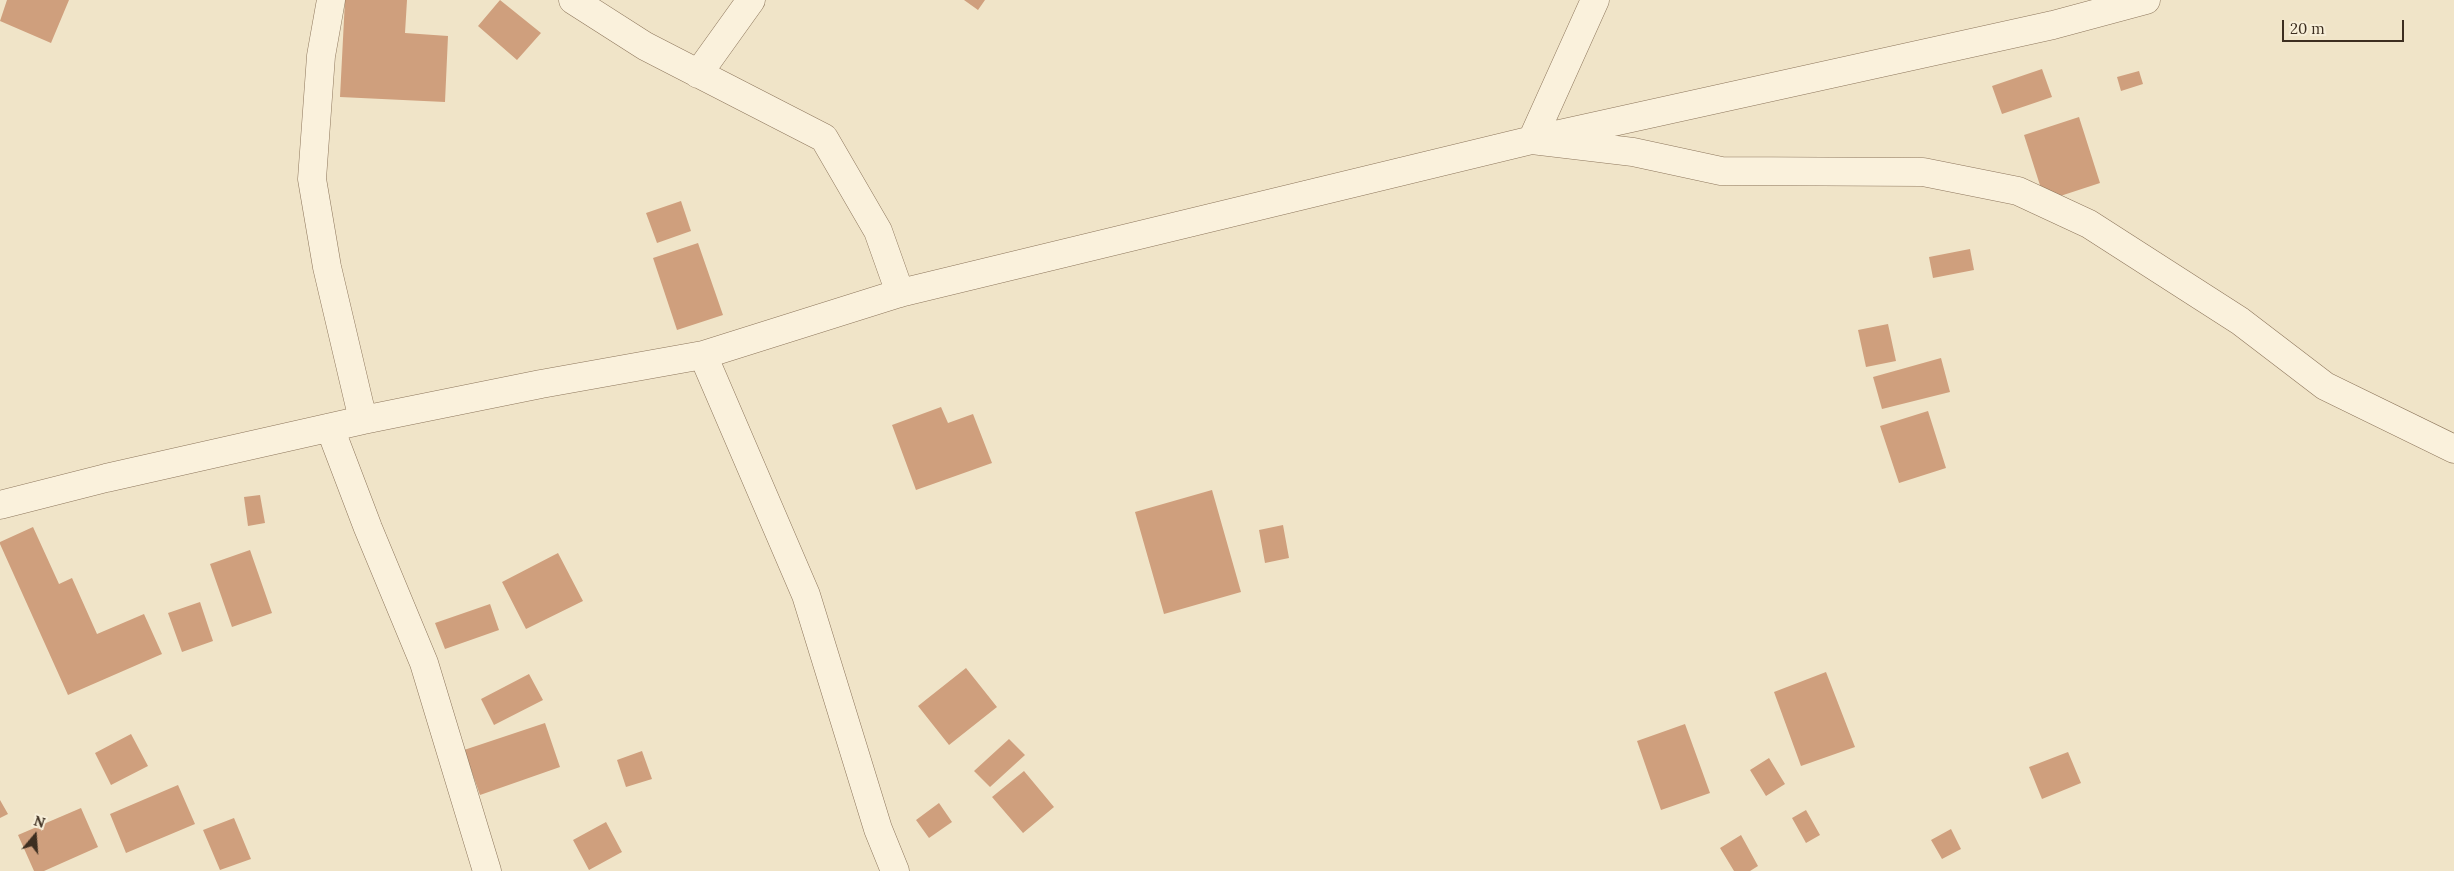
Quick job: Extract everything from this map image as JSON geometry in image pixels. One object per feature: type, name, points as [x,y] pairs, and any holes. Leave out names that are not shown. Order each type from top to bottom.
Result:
[{"type":"street","points":[[331,0],[321,56],[312,179],[327,267],[363,420]]},
{"type":"street","points":[[573,0],[645,46],[824,138],[878,231],[900,293]]},
{"type":"street","points":[[698,74],[751,0]]},
{"type":"street","points":[[1532,140],[1595,0]]},
{"type":"street","points":[[0,505],[106,478],[363,420],[540,384],[703,355],[900,293],[1532,140],[2053,24],[2146,0]]},
{"type":"street","points":[[1532,140],[1634,152],[1721,171],[1923,172],[2018,191],[2090,224],[2240,321],[2326,386],[2454,449]]},
{"type":"street","points":[[703,355],[806,595],[878,829],[895,871]]},
{"type":"street","points":[[330,428],[368,528],[424,663],[487,871]]},
{"type":"building","points":[[7,0],[69,0],[51,43],[0,21]]},
{"type":"building","points":[[345,0],[407,0],[405,33],[448,36],[445,102],[340,97]]},
{"type":"building","points":[[500,0],[541,33],[517,60],[478,26]]},
{"type":"building","points":[[964,0],[985,0],[978,10]]},
{"type":"building","points":[[2042,69],[2052,97],[2002,114],[1992,86]]},
{"type":"building","points":[[2139,71],[2143,84],[2121,91],[2117,77]]},
{"type":"building","points":[[2079,117],[2100,183],[2045,201],[2024,135]]},
{"type":"building","points":[[681,201],[691,231],[657,243],[646,213]]},
{"type":"building","points":[[698,243],[723,315],[677,330],[653,258]]},
{"type":"building","points":[[1970,249],[1974,270],[1933,278],[1929,257]]},
{"type":"building","points":[[1888,324],[1896,361],[1866,367],[1858,330]]},
{"type":"building","points":[[1941,358],[1950,392],[1882,409],[1873,377]]},
{"type":"building","points":[[941,407],[948,423],[973,414],[992,463],[916,490],[892,425]]},
{"type":"building","points":[[1928,411],[1946,468],[1899,483],[1880,426]]},
{"type":"building","points":[[1212,490],[1241,592],[1164,614],[1135,512]]},
{"type":"building","points":[[260,495],[265,523],[248,526],[244,497]]},
{"type":"building","points":[[1283,525],[1289,558],[1265,563],[1259,530]]},
{"type":"building","points":[[33,527],[59,584],[72,578],[97,634],[144,614],[162,654],[68,695],[0,544],[0,542]]},
{"type":"building","points":[[250,550],[272,613],[232,627],[210,564]]},
{"type":"building","points":[[558,553],[583,601],[526,629],[502,582]]},
{"type":"building","points":[[200,602],[213,641],[182,652],[168,613]]},
{"type":"building","points":[[490,604],[499,630],[445,649],[435,623]]},
{"type":"building","points":[[966,668],[997,707],[949,745],[918,706]]},
{"type":"building","points":[[1826,672],[1855,747],[1801,766],[1774,692]]},
{"type":"building","points":[[529,674],[543,700],[494,725],[481,699]]},
{"type":"building","points":[[545,723],[560,767],[480,795],[464,750]]},
{"type":"building","points":[[1685,724],[1710,793],[1661,810],[1637,741]]},
{"type":"building","points":[[131,734],[148,766],[111,785],[95,753]]},
{"type":"building","points":[[1009,739],[1025,755],[990,787],[974,771]]},
{"type":"building","points":[[642,751],[652,779],[626,787],[617,760]]},
{"type":"building","points":[[2068,752],[2081,783],[2042,799],[2029,767]]},
{"type":"building","points":[[1769,758],[1785,784],[1766,796],[1750,770]]},
{"type":"building","points":[[1024,771],[1054,807],[1023,833],[992,797]]},
{"type":"building","points":[[178,785],[195,824],[126,853],[110,814]]},
{"type":"building","points":[[0,800],[8,814],[0,818]]},
{"type":"building","points":[[939,803],[952,822],[929,838],[916,820]]},
{"type":"building","points":[[81,808],[98,847],[44,871],[34,871],[18,835]]},
{"type":"building","points":[[1806,810],[1820,835],[1806,843],[1792,818]]},
{"type":"building","points":[[234,818],[251,859],[220,870],[203,830]]},
{"type":"building","points":[[606,822],[622,852],[589,870],[573,840]]},
{"type":"building","points":[[1951,829],[1961,849],[1942,859],[1931,840]]},
{"type":"building","points":[[1741,835],[1758,866],[1750,871],[1734,871],[1720,848]]}]
